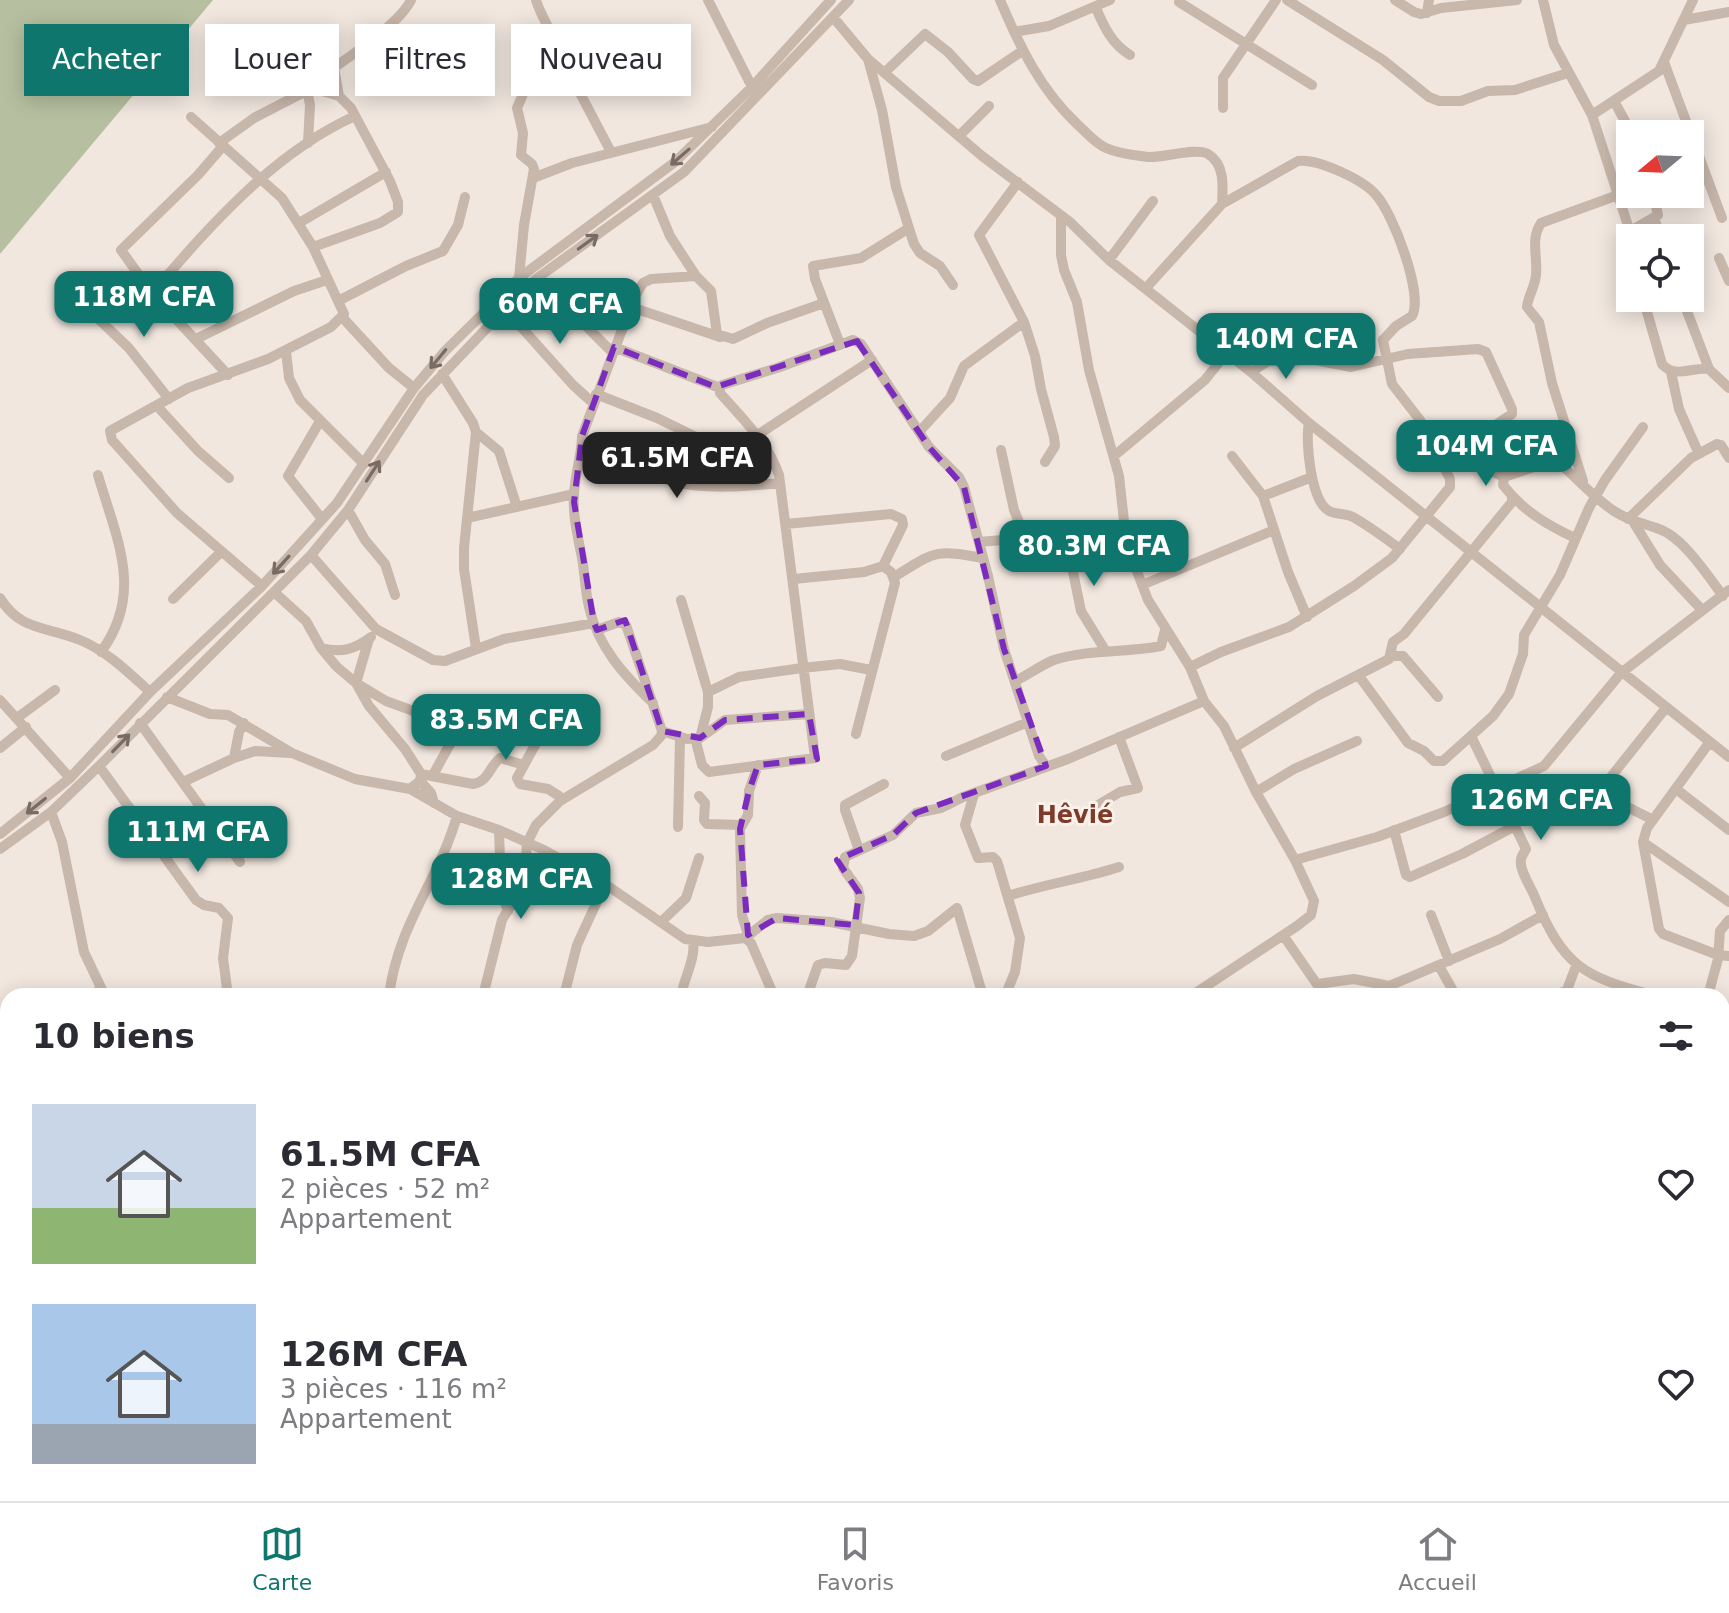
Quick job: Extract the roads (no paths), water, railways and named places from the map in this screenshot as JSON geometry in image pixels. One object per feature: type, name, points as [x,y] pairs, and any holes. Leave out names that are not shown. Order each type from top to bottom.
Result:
[{"type":"street","points":[[339,64],[392,22],[411,0]]},
{"type":"street","points":[[536,0],[545,24]]},
{"type":"street","points":[[708,0],[752,87]]},
{"type":"street","points":[[0,834],[70,778],[150,692],[262,586],[337,503],[414,388],[445,351],[519,278],[675,162],[752,87],[831,0]]},
{"type":"street","points":[[0,849],[51,812],[311,555],[348,510],[415,406],[505,309],[536,279],[684,172],[849,0]]},
{"type":"street","points":[[1000,0],[1022,51],[1059,107],[1104,147],[1130,155],[1158,158],[1202,151],[1215,158],[1223,177],[1222,204]]},
{"type":"street","points":[[1014,32],[1049,26],[1110,0]]},
{"type":"street","points":[[1223,108],[1223,78],[1276,0]]},
{"type":"street","points":[[1287,0],[1383,60],[1429,97],[1439,101],[1461,101],[1488,91],[1515,90],[1568,73]]},
{"type":"street","points":[[1395,0],[1414,12],[1427,13],[1446,7],[1517,0]]},
{"type":"street","points":[[1427,13],[1429,0]]},
{"type":"street","points":[[1543,0],[1554,45],[1592,115],[1616,189]]},
{"type":"street","points":[[1592,115],[1653,76],[1664,62],[1693,0]]},
{"type":"street","points":[[1179,2],[1312,85]]},
{"type":"street","points":[[1096,8],[1107,32],[1119,48],[1130,55]]},
{"type":"street","points":[[1684,20],[1729,12]]},
{"type":"street","points":[[833,17],[868,59],[982,156],[1070,222],[1109,260],[1227,352],[1309,423],[1729,757]]},
{"type":"street","points":[[885,72],[925,34],[978,81],[1022,51]]},
{"type":"street","points":[[868,59],[882,110],[896,187],[909,228],[920,253],[940,266],[953,285]]},
{"type":"street","points":[[1664,62],[1722,218]]},
{"type":"street","points":[[313,247],[380,223],[398,212],[398,202],[386,172],[343,100],[339,86]]},
{"type":"street","points":[[228,375],[152,293],[127,261],[121,247],[198,175],[221,144],[254,118],[296,96]]},
{"type":"street","points":[[308,143],[309,96]]},
{"type":"street","points":[[331,96],[343,100]]},
{"type":"street","points":[[519,278],[534,166],[521,155],[523,133],[517,108],[522,96]]},
{"type":"street","points":[[582,96],[611,152]]},
{"type":"street","points":[[335,125],[343,100]]},
{"type":"street","points":[[1614,101],[1624,120]]},
{"type":"street","points":[[959,136],[989,106]]},
{"type":"street","points":[[152,293],[206,232],[260,179],[335,125],[355,116]]},
{"type":"street","points":[[191,117],[282,198],[313,247],[343,309],[342,317],[331,327],[286,351],[208,380],[110,431],[112,440],[177,513],[262,586]]},
{"type":"street","points":[[533,178],[572,163],[713,127]]},
{"type":"street","points":[[1146,288],[1222,204],[1298,161],[1307,160],[1330,168],[1373,191],[1383,205],[1407,260],[1416,302],[1412,316],[1396,326],[1383,340],[1392,384],[1420,420],[1450,479],[1450,487],[1400,549],[1354,586],[1289,627],[1190,667]]},
{"type":"street","points":[[299,223],[386,172]]},
{"type":"street","points":[[1018,182],[979,235],[1024,322],[1054,437],[1055,446],[1045,462]]},
{"type":"street","points":[[653,195],[670,236],[696,276],[711,291],[715,328],[720,337]]},
{"type":"street","points":[[1589,508],[1585,484],[1552,383],[1539,322],[1527,307],[1527,298],[1536,278],[1535,238],[1541,223],[1616,196]]},
{"type":"street","points":[[338,301],[443,251],[458,225],[465,197]]},
{"type":"street","points":[[1109,260],[1153,201]]},
{"type":"street","points":[[1645,224],[1654,218],[1657,208]]},
{"type":"street","points":[[1061,217],[1064,270],[1077,302],[1089,370],[1114,456],[1125,530],[1142,585],[1165,630],[1190,667],[1204,701],[1224,726],[1314,901],[1311,915],[1203,988]]},
{"type":"street","points":[[1654,218],[1656,224]]},
{"type":"street","points":[[840,344],[813,266],[861,258],[909,228]]},
{"type":"street","points":[[1719,258],[1729,281]]},
{"type":"street","points":[[653,703],[612,658],[595,626],[588,604],[574,494],[582,436],[613,350],[646,280],[696,276]]},
{"type":"street","points":[[536,279],[549,295],[569,309],[613,350],[720,388]]},
{"type":"street","points":[[196,339],[294,291],[327,280]]},
{"type":"street","points":[[631,307],[733,339],[824,303]]},
{"type":"street","points":[[88,309],[128,347],[169,399]]},
{"type":"street","points":[[505,309],[527,336],[595,399],[657,418],[698,438]]},
{"type":"street","points":[[1647,312],[1662,364],[1671,372],[1679,409],[1699,454]]},
{"type":"street","points":[[1687,312],[1709,369],[1729,388]]},
{"type":"street","points":[[342,317],[389,368],[414,388]]},
{"type":"street","points":[[919,432],[950,398],[964,366],[1024,322]]},
{"type":"street","points":[[720,388],[840,344],[857,341],[919,432],[964,487],[1004,649],[1039,756],[1046,766]]},
{"type":"street","points":[[1251,372],[1268,361],[1315,360],[1351,367],[1408,354],[1478,349],[1486,352],[1512,414],[1479,436],[1471,455],[1476,464],[1504,477],[1552,461],[1558,462],[1611,509],[1631,521],[1662,529],[1726,593],[1621,673],[1544,766],[1444,812],[1295,860]]},
{"type":"street","points":[[286,351],[293,390],[364,464]]},
{"type":"street","points":[[1114,456],[1205,380],[1227,352]]},
{"type":"street","points":[[756,436],[872,360]]},
{"type":"street","points":[[1671,372],[1709,369]]},
{"type":"street","points":[[442,374],[476,432],[464,569],[476,648]]},
{"type":"street","points":[[681,600],[708,692],[708,707],[697,738],[705,771],[815,758],[802,668],[794,579],[774,459],[720,393],[720,388]]},
{"type":"street","points":[[157,406],[198,451],[229,478]]},
{"type":"street","points":[[320,421],[288,476],[322,519]]},
{"type":"street","points":[[1309,423],[1307,435],[1312,477],[1328,510],[1353,517],[1400,549]]},
{"type":"street","points":[[1359,676],[1408,743],[1424,751],[1434,761],[1443,761],[1493,716],[1509,694],[1521,664],[1524,635],[1560,575],[1589,508],[1605,480],[1643,427]]},
{"type":"street","points":[[476,432],[499,451],[517,507]]},
{"type":"street","points":[[1631,521],[1691,458],[1717,444],[1729,458]]},
{"type":"street","points":[[582,449],[679,483],[739,488],[780,483]]},
{"type":"street","points":[[1001,450],[1014,510],[1025,537]]},
{"type":"street","points":[[1232,456],[1263,496],[1307,617]]},
{"type":"street","points":[[98,475],[126,577],[122,612],[111,639],[101,652]]},
{"type":"street","points":[[1263,496],[1312,477]]},
{"type":"street","points":[[1504,477],[1503,485],[1512,497],[1550,527],[1575,538]]},
{"type":"street","points":[[467,518],[574,494]]},
{"type":"street","points":[[1390,656],[1393,642],[1404,634],[1472,553],[1512,502],[1512,497]]},
{"type":"street","points":[[348,510],[365,540],[385,564],[395,595]]},
{"type":"street","points":[[786,524],[898,515],[903,525],[883,566],[864,572],[794,579]]},
{"type":"street","points":[[1631,521],[1660,565],[1702,610]]},
{"type":"street","points":[[979,542],[1125,530]]},
{"type":"street","points":[[1142,585],[1274,530]]},
{"type":"street","points":[[1065,533],[1081,611],[1105,650]]},
{"type":"street","points":[[173,599],[221,552]]},
{"type":"street","points":[[856,734],[894,577],[939,552],[983,558]]},
{"type":"street","points":[[311,555],[376,629],[433,660],[445,661],[476,648],[568,625],[595,626],[619,622],[626,625],[662,731],[661,736],[653,745],[560,801],[541,819],[527,843],[524,883],[499,929],[485,988]]},
{"type":"street","points":[[883,566],[894,577]]},
{"type":"street","points":[[274,592],[306,621],[321,648],[370,697],[405,749],[434,803]]},
{"type":"street","points":[[0,598],[23,623],[80,640],[101,652],[150,692]]},
{"type":"street","points":[[356,683],[369,639],[376,629]]},
{"type":"street","points":[[1015,681],[1056,660],[1105,650],[1161,646],[1165,630]]},
{"type":"street","points":[[321,648],[344,651],[369,639]]},
{"type":"street","points":[[1234,748],[1317,696],[1359,676],[1390,656],[1403,656],[1438,697]]},
{"type":"street","points":[[708,692],[739,677],[802,668],[840,664],[871,670]]},
{"type":"street","points":[[17,718],[55,690]]},
{"type":"street","points":[[167,697],[195,709],[228,715],[292,753],[355,779],[410,789],[457,816],[527,843],[605,884],[693,942],[747,937],[768,920],[777,918],[855,925],[889,934],[914,936],[928,931],[957,908],[982,988]]},
{"type":"street","points":[[370,697],[427,716]]},
{"type":"street","points":[[0,700],[70,778]]},
{"type":"street","points":[[810,988],[818,965],[849,963],[859,893],[842,864],[845,857],[893,835],[916,813],[941,808],[1204,701]]},
{"type":"street","points":[[1653,820],[1612,797],[1608,787],[1610,778],[1665,709]]},
{"type":"street","points":[[662,731],[680,738],[697,738],[725,720],[809,714]]},
{"type":"street","points":[[946,756],[1028,722]]},
{"type":"street","points":[[140,723],[240,862]]},
{"type":"street","points":[[234,758],[244,723]]},
{"type":"street","points":[[433,775],[461,724]]},
{"type":"street","points":[[0,748],[26,727]]},
{"type":"street","points":[[560,801],[559,796],[548,789],[519,783],[517,778],[540,736],[561,730]]},
{"type":"street","points":[[1471,736],[1526,849],[1521,864],[1562,951],[1576,966],[1611,984],[1626,988]]},
{"type":"street","points":[[1088,811],[1120,792],[1138,788],[1119,737]]},
{"type":"street","points":[[678,827],[680,738]]},
{"type":"street","points":[[1256,792],[1294,769],[1357,741]]},
{"type":"street","points":[[1709,743],[1647,828],[1643,842],[1659,929],[1670,937],[1724,956]]},
{"type":"street","points":[[183,782],[255,751],[292,753]]},
{"type":"street","points":[[410,789],[420,778],[433,775],[480,783],[500,758],[524,765]]},
{"type":"street","points":[[758,765],[749,791],[748,815],[741,825],[742,915],[747,937],[771,988]]},
{"type":"street","points":[[99,766],[196,900],[225,913],[228,918],[223,958],[227,988]]},
{"type":"street","points":[[859,850],[845,805],[884,784]]},
{"type":"street","points":[[1676,789],[1729,830]]},
{"type":"street","points":[[974,794],[966,829],[978,858],[993,857],[997,861],[1020,938],[1020,950],[1008,988]]},
{"type":"street","points":[[699,796],[705,803],[704,820],[707,824],[741,825]]},
{"type":"street","points":[[51,812],[62,842],[84,952],[101,988]]},
{"type":"street","points":[[390,988],[392,970],[406,929],[448,847],[457,816]]},
{"type":"street","points":[[1394,830],[1406,875],[1410,877],[1515,826]]},
{"type":"street","points":[[499,830],[501,890],[508,911]]},
{"type":"street","points":[[1643,842],[1729,902]]},
{"type":"street","points":[[661,922],[686,898],[699,858]]},
{"type":"street","points":[[1008,896],[1119,867]]},
{"type":"street","points":[[566,988],[577,945],[605,884]]},
{"type":"street","points":[[1431,915],[1453,988]]},
{"type":"street","points":[[1317,984],[1354,979],[1389,986],[1500,939],[1543,915]]},
{"type":"street","points":[[1711,988],[1724,956],[1720,931],[1729,920]]},
{"type":"street","points":[[1283,935],[1320,988]]},
{"type":"street","points":[[683,988],[694,956],[693,942]]},
{"type":"street","points":[[1568,988],[1576,966]]},
{"type":"street","points":[[1608,988],[1611,984]]},
{"type":"district","name":"Hêvié","points":[[1075,815]]}]
